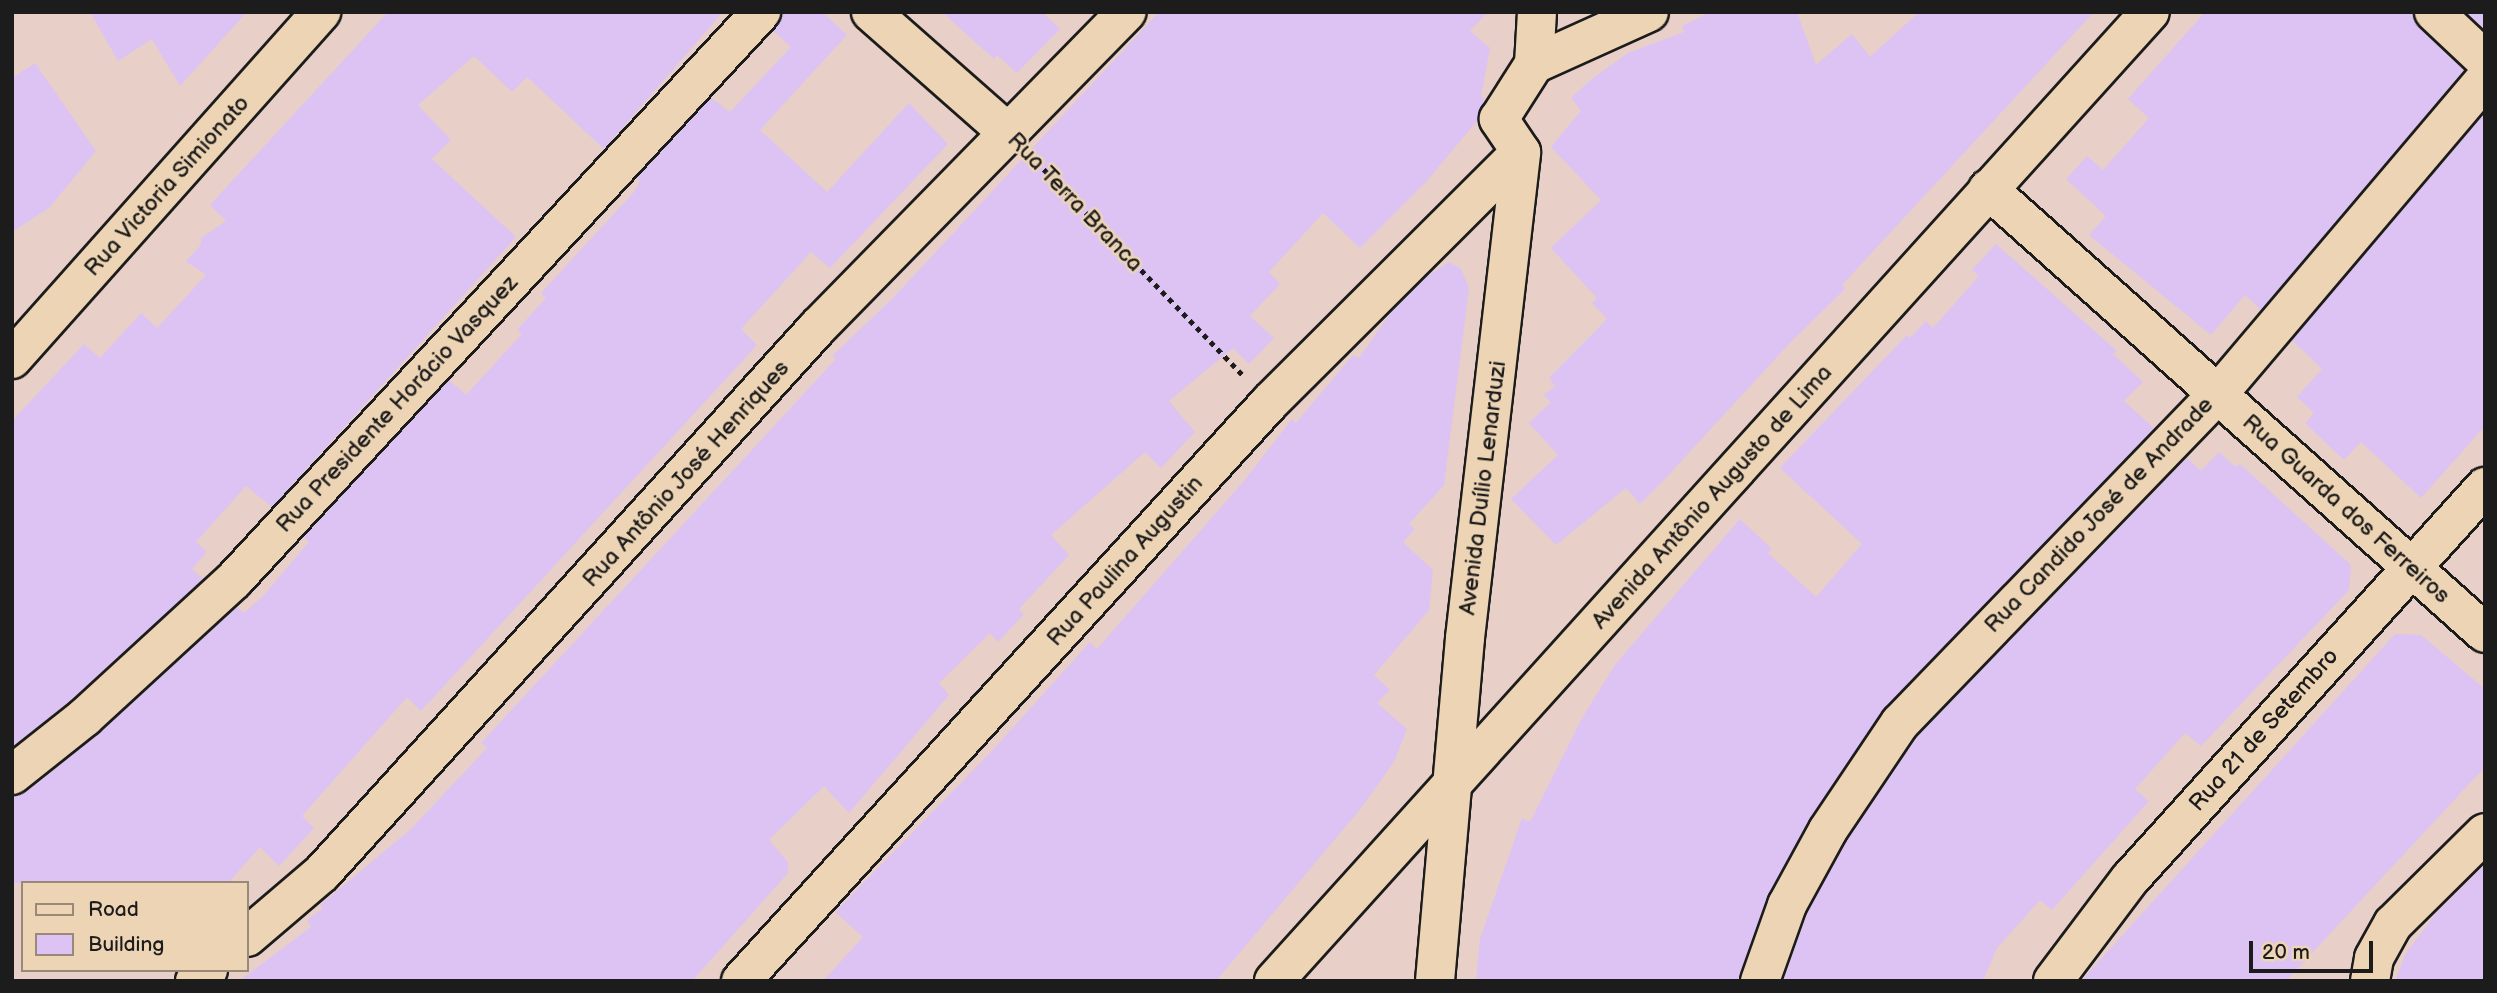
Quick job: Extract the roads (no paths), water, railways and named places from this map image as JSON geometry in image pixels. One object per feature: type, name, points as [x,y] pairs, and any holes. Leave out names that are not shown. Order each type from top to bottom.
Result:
[{"type":"street","name":"Rua Victoria Simionato","points":[[12,359],[321,12]]},
{"type":"street","name":"Rua Presidente Horácio Vasquez","points":[[12,775],[85,717],[234,580],[761,12]]},
{"type":"street","name":"Rua Terra Branca","points":[[871,12],[1007,132]]},
{"type":"street","name":"Rua Antônio José Henriques","points":[[248,936],[322,873],[818,327],[1128,12]]},
{"type":"street","points":[[1521,152],[1499,119],[1534,64],[1537,12]]},
{"type":"street","points":[[1534,64],[1649,12]]},
{"type":"street","name":"Avenida Antônio Augusto de Lima","points":[[1274,981],[1449,791],[2150,12]]},
{"type":"street","points":[[2434,12],[2485,60]]},
{"type":"street","name":"Rua Candido José de Andrade","points":[[1760,981],[1793,894],[1828,830],[1900,723],[2218,394],[2485,79]]},
{"type":"street","name":"Rua Paulina Augustin","points":[[741,981],[1270,402],[1521,152]]},
{"type":"street","name":"Avenida Duílio Lenarduzi","points":[[1435,981],[1449,791],[1521,152]]},
{"type":"street","name":"Rua Guarda dos Ferreiros","points":[[1988,189],[2485,633]]},
{"type":"street","name":"Rua 21 de Setembro","points":[[2053,981],[2130,879],[2485,487]]},
{"type":"street","points":[[2370,981],[2374,958],[2393,924],[2485,833]]}]
